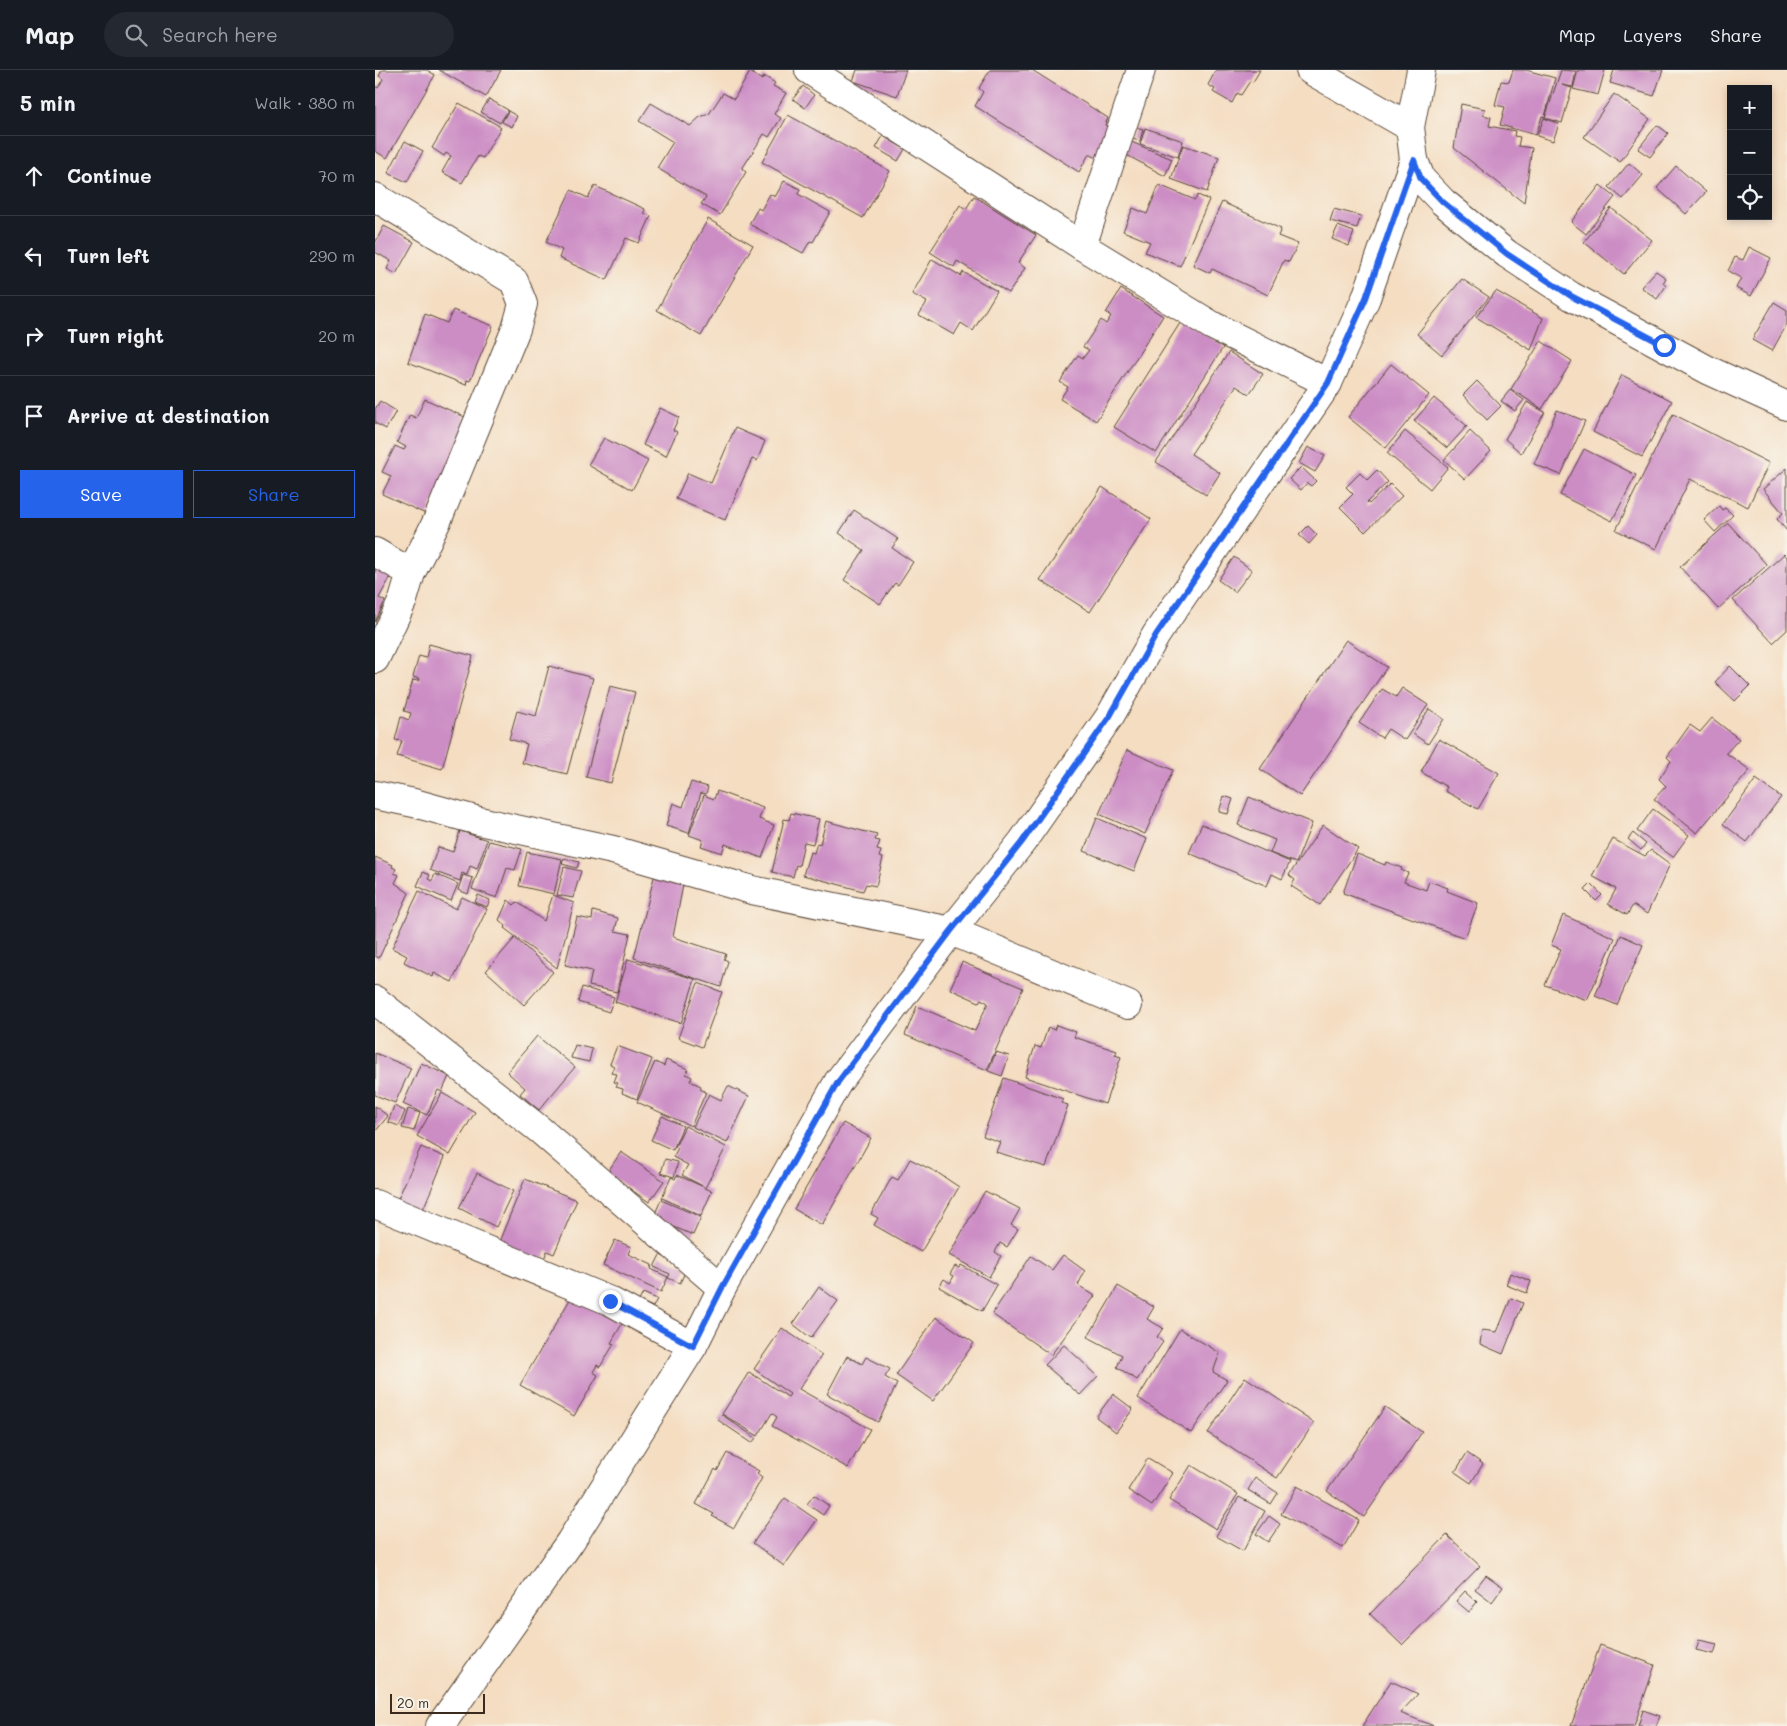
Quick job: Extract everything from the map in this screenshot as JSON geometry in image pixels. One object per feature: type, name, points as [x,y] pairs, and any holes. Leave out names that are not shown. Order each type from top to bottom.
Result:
[{"type":"street","points":[[809,70],[1082,246],[1237,339],[1328,383]]},
{"type":"street","points":[[1082,246],[1141,70]]},
{"type":"street","points":[[1310,70],[1410,127]]},
{"type":"street","points":[[1421,70],[1410,127],[1414,160],[1421,179],[1443,202],[1507,254],[1571,296],[1708,370],[1787,406]]},
{"type":"street","points":[[440,1726],[569,1542],[693,1346],[722,1288],[838,1082],[951,931],[1022,842],[1104,724],[1156,635],[1328,383],[1366,298],[1414,160]]},
{"type":"street","points":[[375,197],[514,281],[523,304],[516,329],[462,464],[437,521],[411,573],[403,600],[375,659]]},
{"type":"street","points":[[375,552],[411,573]]},
{"type":"street","points":[[375,795],[479,821],[613,850],[752,890],[951,931],[1128,1005]]},
{"type":"street","points":[[375,1000],[540,1130],[722,1288]]},
{"type":"street","points":[[375,1204],[610,1301],[693,1346]]},
{"type":"building","points":[[382,70],[427,70],[435,75],[387,158],[375,151],[375,86],[378,88],[383,79],[379,76]]},
{"type":"building","points":[[439,70],[501,70],[486,97]]},
{"type":"building","points":[[857,70],[906,70],[897,96],[853,81]]},
{"type":"building","points":[[990,70],[1032,70],[1108,118],[1105,125],[1110,129],[1097,158],[1089,154],[1079,172],[975,106],[983,92],[979,88]]},
{"type":"building","points":[[1216,70],[1260,70],[1253,82],[1250,81],[1241,95],[1237,93],[1232,103],[1213,92],[1215,89],[1208,85]]},
{"type":"building","points":[[1513,70],[1526,70],[1555,78],[1545,117],[1542,116],[1536,135],[1500,125],[1505,107],[1495,105],[1501,81],[1509,82]]},
{"type":"building","points":[[1561,70],[1576,71],[1573,87],[1562,85],[1572,88],[1562,123],[1545,118]]},
{"type":"building","points":[[1578,70],[1605,70],[1598,95],[1573,89]]},
{"type":"building","points":[[1614,70],[1663,70],[1654,96],[1610,83]]},
{"type":"building","points":[[750,72],[762,80],[764,76],[775,83],[773,86],[786,93],[774,114],[781,118],[769,137],[764,134],[742,169],[746,172],[720,215],[701,204],[706,197],[657,168],[673,142],[639,121],[651,103],[690,126],[700,117],[709,114],[723,93],[734,99]]},
{"type":"building","points":[[803,86],[814,95],[805,108],[793,99]]},
{"type":"building","points":[[1614,94],[1650,119],[1620,162],[1584,137]]},
{"type":"building","points":[[489,99],[508,110],[500,123],[481,112]]},
{"type":"building","points":[[459,103],[501,127],[483,158],[478,156],[462,183],[442,172],[451,156],[446,153],[444,156],[432,148]]},
{"type":"building","points":[[1461,104],[1485,109],[1483,115],[1491,117],[1489,126],[1515,131],[1514,136],[1520,137],[1518,146],[1532,148],[1524,203],[1454,148]]},
{"type":"building","points":[[508,111],[517,116],[512,127],[502,122]]},
{"type":"building","points":[[788,115],[890,171],[863,218],[762,162]]},
{"type":"building","points":[[1544,118],[1559,124],[1553,141],[1537,136]]},
{"type":"building","points":[[1657,125],[1668,133],[1650,157],[1638,149]]},
{"type":"building","points":[[1135,127],[1143,129],[1140,141],[1132,139]]},
{"type":"building","points":[[1145,128],[1183,141],[1178,157],[1140,144]]},
{"type":"building","points":[[883,136],[905,149],[898,161],[876,148]]},
{"type":"building","points":[[405,141],[423,151],[407,182],[388,173]]},
{"type":"building","points":[[1129,141],[1172,159],[1165,176],[1123,153]]},
{"type":"building","points":[[1183,145],[1219,157],[1207,192],[1171,179]]},
{"type":"building","points":[[1629,163],[1643,175],[1623,199],[1609,187]]},
{"type":"building","points":[[1676,166],[1706,192],[1686,214],[1657,188]]},
{"type":"building","points":[[784,181],[800,189],[798,194],[830,212],[813,242],[810,241],[803,253],[749,224],[758,208],[761,210],[770,194],[775,197]]},
{"type":"building","points":[[1159,185],[1195,200],[1198,195],[1209,200],[1180,266],[1145,252],[1150,242],[1123,231],[1133,208],[1147,214]]},
{"type":"building","points":[[1600,185],[1615,197],[1586,234],[1571,222]]},
{"type":"building","points":[[595,186],[645,209],[644,213],[651,216],[639,243],[626,238],[607,280],[559,258],[562,250],[546,242],[571,190],[588,198]]},
{"type":"building","points":[[974,196],[1036,235],[1018,263],[1025,268],[1009,293],[957,261],[954,267],[930,252],[960,205],[966,209]]},
{"type":"building","points":[[1222,202],[1281,229],[1278,236],[1298,244],[1289,262],[1284,260],[1268,295],[1212,269],[1210,273],[1193,265]]},
{"type":"building","points":[[1611,208],[1652,240],[1624,274],[1584,242]]},
{"type":"building","points":[[1334,209],[1361,216],[1357,228],[1330,221]]},
{"type":"building","points":[[708,219],[753,245],[701,336],[657,310]]},
{"type":"building","points":[[384,226],[414,242],[396,274],[387,269],[391,261],[375,252],[375,243]]},
{"type":"building","points":[[1338,226],[1354,232],[1349,246],[1332,239]]},
{"type":"building","points":[[1749,247],[1771,258],[1751,296],[1736,288],[1741,278],[1728,271],[1735,257],[1743,260]]},
{"type":"building","points":[[932,259],[961,276],[963,272],[997,291],[973,331],[961,323],[954,335],[919,315],[927,302],[912,294]]},
{"type":"building","points":[[1656,271],[1666,278],[1663,283],[1666,286],[1657,299],[1641,287]]},
{"type":"building","points":[[1462,279],[1489,297],[1442,355],[1417,334]]},
{"type":"building","points":[[1121,289],[1163,316],[1096,421],[1060,399],[1068,387],[1060,382],[1078,355],[1083,358],[1089,350],[1083,347],[1101,320],[1106,324],[1111,316],[1106,313]]},
{"type":"building","points":[[1496,291],[1543,318],[1531,350],[1476,317]]},
{"type":"building","points":[[1774,302],[1787,310],[1787,324],[1772,351],[1752,340]]},
{"type":"building","points":[[453,310],[493,326],[470,381],[467,380],[466,385],[408,362],[425,314],[447,323]]},
{"type":"building","points":[[1182,320],[1224,346],[1156,453],[1114,427]]},
{"type":"building","points":[[1541,341],[1572,361],[1542,409],[1511,389]]},
{"type":"building","points":[[1229,352],[1263,374],[1249,394],[1236,386],[1191,454],[1220,473],[1206,495],[1156,462]]},
{"type":"building","points":[[1391,364],[1429,395],[1386,448],[1348,417]]},
{"type":"building","points":[[1622,375],[1672,401],[1642,457],[1593,432]]},
{"type":"building","points":[[1477,381],[1501,406],[1487,420],[1463,395]]},
{"type":"building","points":[[1510,390],[1524,400],[1515,411],[1501,401]]},
{"type":"building","points":[[1434,398],[1467,426],[1447,448],[1414,421]]},
{"type":"building","points":[[425,399],[465,417],[463,420],[470,423],[428,515],[382,494],[391,476],[382,472],[395,446],[404,450],[406,447],[397,442],[410,415],[416,418]]},
{"type":"building","points":[[380,401],[396,411],[386,429],[375,423],[375,409]]},
{"type":"building","points":[[1527,402],[1545,412],[1521,453],[1505,439]]},
{"type":"building","points":[[660,408],[679,417],[673,430],[677,432],[666,456],[643,445]]},
{"type":"building","points":[[1557,410],[1585,421],[1561,475],[1534,464]]},
{"type":"building","points":[[1673,414],[1769,463],[1748,507],[1690,479],[1656,549],[1616,530]]},
{"type":"building","points":[[735,428],[765,441],[757,461],[752,459],[725,520],[676,499],[688,473],[711,483]]},
{"type":"building","points":[[1405,431],[1448,467],[1430,489],[1387,453]]},
{"type":"building","points":[[1470,431],[1491,451],[1465,479],[1444,460]]},
{"type":"building","points":[[604,438],[648,461],[632,490],[588,465]]},
{"type":"building","points":[[1308,447],[1325,456],[1315,472],[1299,463]]},
{"type":"building","points":[[1584,449],[1636,475],[1612,521],[1560,495]]},
{"type":"building","points":[[1301,467],[1316,481],[1311,486],[1307,483],[1301,490],[1289,479]]},
{"type":"building","points":[[1787,468],[1787,531],[1777,519],[1783,513],[1763,489]]},
{"type":"building","points":[[1377,470],[1388,482],[1367,502],[1369,504],[1390,484],[1402,496],[1365,532],[1340,507],[1353,494],[1346,487],[1360,473],[1367,480]]},
{"type":"building","points":[[1102,487],[1151,519],[1090,612],[1040,580]]},
{"type":"building","points":[[1719,506],[1722,510],[1725,508],[1733,515],[1715,532],[1704,520]]},
{"type":"building","points":[[854,510],[898,539],[892,548],[913,562],[898,585],[895,583],[880,604],[844,580],[864,550],[839,533]]},
{"type":"building","points":[[1728,523],[1767,565],[1718,609],[1680,567]]},
{"type":"building","points":[[1308,526],[1317,535],[1309,544],[1299,535]]},
{"type":"building","points":[[1784,554],[1787,557],[1787,630],[1773,643],[1733,600]]},
{"type":"building","points":[[1234,557],[1252,570],[1235,592],[1218,580]]},
{"type":"building","points":[[375,560],[392,574],[379,598],[385,601],[375,622]]},
{"type":"building","points":[[1346,640],[1387,667],[1300,796],[1260,769]]},
{"type":"building","points":[[429,644],[473,656],[442,769],[397,756],[402,741],[395,740],[401,717],[409,720],[411,713],[404,711],[413,680],[419,681],[420,679],[413,677],[419,656],[426,658]]},
{"type":"building","points":[[549,666],[593,678],[567,774],[522,763],[527,744],[509,739],[517,711],[536,716]]},
{"type":"building","points":[[1730,666],[1750,686],[1735,701],[1715,682]]},
{"type":"building","points":[[610,686],[635,692],[611,783],[586,777]]},
{"type":"building","points":[[1402,688],[1428,705],[1405,740],[1388,729],[1382,738],[1359,723],[1382,689],[1396,697]]},
{"type":"building","points":[[1429,709],[1444,719],[1428,744],[1413,734]]},
{"type":"building","points":[[1712,718],[1739,739],[1726,753],[1750,770],[1697,833],[1654,799],[1666,786],[1659,779],[1671,761],[1667,757],[1690,725],[1700,732]]},
{"type":"building","points":[[1439,739],[1499,773],[1478,809],[1445,791],[1447,787],[1421,772]]},
{"type":"building","points":[[1127,750],[1173,770],[1145,834],[1099,814]]},
{"type":"building","points":[[1756,779],[1781,797],[1747,842],[1723,824]]},
{"type":"building","points":[[691,782],[708,787],[706,794],[701,793],[689,833],[666,826],[673,803],[683,807]]},
{"type":"building","points":[[717,791],[763,808],[759,819],[774,825],[762,858],[725,844],[722,853],[701,846],[703,840],[689,835],[704,795],[714,799]]},
{"type":"building","points":[[1224,796],[1233,799],[1228,814],[1219,812]]},
{"type":"building","points":[[1249,797],[1312,823],[1296,863],[1270,853],[1275,840],[1238,825]]},
{"type":"building","points":[[1653,809],[1689,835],[1673,857],[1637,831]]},
{"type":"building","points":[[791,813],[819,819],[813,844],[804,842],[799,866],[796,865],[793,877],[772,872],[784,819],[789,820]]},
{"type":"building","points":[[1097,818],[1147,839],[1134,871],[1084,851]]},
{"type":"building","points":[[826,821],[877,835],[875,840],[880,841],[877,850],[881,851],[879,857],[883,858],[876,886],[866,884],[863,891],[803,875],[810,852],[814,853],[817,843],[820,844]]},
{"type":"building","points":[[1202,824],[1290,862],[1282,879],[1272,874],[1267,886],[1189,853]]},
{"type":"building","points":[[1323,825],[1358,849],[1320,905],[1291,886],[1295,880],[1289,875]]},
{"type":"building","points":[[460,831],[487,840],[477,869],[470,866],[467,875],[462,873],[460,881],[430,870],[438,847],[453,852]]},
{"type":"building","points":[[1633,833],[1646,844],[1641,850],[1628,839]]},
{"type":"building","points":[[1613,839],[1645,856],[1651,850],[1670,864],[1647,914],[1633,905],[1627,915],[1608,904],[1616,889],[1592,876]]},
{"type":"building","points":[[489,841],[522,849],[515,870],[507,868],[497,898],[472,889]]},
{"type":"building","points":[[527,852],[562,859],[554,894],[519,886]]},
{"type":"building","points":[[1357,854],[1385,865],[1386,862],[1402,868],[1401,870],[1408,873],[1404,882],[1426,890],[1429,881],[1448,888],[1447,891],[1478,903],[1465,938],[1343,893]]},
{"type":"building","points":[[375,857],[393,865],[392,867],[396,869],[394,873],[399,875],[395,883],[409,893],[379,958],[375,956]]},
{"type":"building","points":[[564,858],[579,862],[577,868],[562,864]]},
{"type":"building","points":[[564,867],[581,871],[573,898],[557,895]]},
{"type":"building","points":[[423,872],[430,875],[428,879],[432,881],[435,874],[458,884],[451,901],[417,886]]},
{"type":"building","points":[[463,875],[473,878],[468,894],[458,890]]},
{"type":"building","points":[[654,877],[683,885],[673,937],[726,954],[724,959],[728,961],[721,987],[634,958]]},
{"type":"building","points":[[1591,884],[1602,895],[1596,901],[1585,890]]},
{"type":"building","points":[[419,891],[456,909],[462,897],[487,909],[452,982],[434,973],[433,977],[404,962],[407,956],[392,948]]},
{"type":"building","points":[[478,895],[490,900],[487,907],[475,902]]},
{"type":"building","points":[[553,895],[574,903],[557,968],[504,928],[506,926],[499,920],[508,900],[514,905],[517,902],[544,921]]},
{"type":"building","points":[[593,911],[618,918],[615,931],[630,934],[617,992],[589,986],[592,971],[565,965],[577,917],[592,920]]},
{"type":"building","points":[[1563,915],[1615,938],[1587,1000],[1545,985],[1561,949],[1551,945]]},
{"type":"building","points":[[1621,935],[1643,945],[1617,1005],[1595,996]]},
{"type":"building","points":[[515,938],[553,972],[524,1005],[486,971]]},
{"type":"building","points":[[628,959],[695,979],[681,1023],[615,1002]]},
{"type":"building","points":[[962,962],[1023,988],[987,1070],[905,1035],[917,1006],[975,1031],[988,1003],[981,999],[979,1002],[950,989]]},
{"type":"building","points":[[698,983],[722,992],[702,1047],[678,1038]]},
{"type":"building","points":[[582,987],[614,997],[609,1012],[578,1002]]},
{"type":"building","points":[[1056,1025],[1076,1032],[1074,1037],[1117,1051],[1115,1055],[1121,1057],[1105,1104],[1025,1077],[1035,1046],[1041,1048],[1048,1027],[1054,1030]]},
{"type":"building","points":[[537,1036],[575,1067],[539,1110],[520,1094],[525,1088],[507,1072]]},
{"type":"building","points":[[575,1045],[592,1049],[589,1062],[571,1058]]},
{"type":"building","points":[[617,1046],[652,1059],[637,1099],[622,1093],[623,1089],[616,1087],[618,1083],[614,1082],[617,1074],[611,1073],[614,1066],[610,1064]]},
{"type":"building","points":[[996,1052],[1009,1056],[1002,1076],[988,1071]]},
{"type":"building","points":[[375,1053],[411,1068],[395,1103],[375,1095]]},
{"type":"building","points":[[666,1060],[688,1069],[686,1074],[692,1077],[690,1081],[701,1086],[700,1089],[706,1092],[691,1126],[637,1102],[655,1062],[664,1066]]},
{"type":"building","points":[[421,1063],[449,1076],[442,1092],[438,1090],[427,1115],[403,1104]]},
{"type":"building","points":[[1004,1078],[1063,1099],[1061,1103],[1068,1105],[1046,1167],[996,1152],[1000,1142],[983,1136]]},
{"type":"building","points":[[728,1086],[749,1096],[727,1143],[693,1127],[709,1094],[721,1100]]},
{"type":"building","points":[[442,1093],[475,1112],[450,1155],[417,1136]]},
{"type":"building","points":[[375,1106],[388,1116],[375,1132]]},
{"type":"building","points":[[394,1106],[405,1111],[399,1126],[388,1122]]},
{"type":"building","points":[[408,1109],[420,1113],[414,1131],[402,1128]]},
{"type":"building","points":[[662,1116],[683,1126],[673,1150],[651,1140]]},
{"type":"building","points":[[843,1123],[871,1138],[822,1225],[794,1209]]},
{"type":"building","points":[[685,1126],[726,1147],[705,1188],[712,1191],[701,1216],[662,1198],[671,1177],[675,1179],[677,1175],[704,1187],[682,1175],[688,1165],[673,1157],[678,1148],[675,1147]]},
{"type":"building","points":[[421,1147],[445,1157],[421,1214],[396,1203]]},
{"type":"building","points":[[621,1152],[664,1181],[649,1202],[607,1173]]},
{"type":"building","points":[[665,1159],[678,1162],[674,1177],[661,1173]]},
{"type":"building","points":[[910,1159],[938,1173],[959,1187],[921,1252],[874,1225],[878,1218],[871,1214],[892,1177],[898,1180]]},
{"type":"building","points":[[477,1173],[513,1191],[496,1227],[459,1208]]},
{"type":"building","points":[[525,1179],[577,1200],[554,1254],[547,1251],[543,1262],[498,1244]]},
{"type":"building","points":[[985,1191],[1020,1209],[1011,1225],[1018,1229],[1007,1247],[1000,1243],[995,1252],[1001,1256],[989,1277],[949,1255]]},
{"type":"building","points":[[661,1200],[701,1217],[693,1235],[653,1218]]},
{"type":"building","points":[[615,1240],[631,1247],[628,1254],[652,1265],[651,1269],[668,1277],[661,1292],[603,1265]]},
{"type":"building","points":[[660,1255],[687,1268],[680,1283],[668,1278],[670,1274],[654,1267]]},
{"type":"building","points":[[1063,1255],[1085,1271],[1078,1285],[1095,1296],[1051,1355],[992,1314],[1031,1256],[1052,1270]]},
{"type":"building","points":[[961,1265],[997,1285],[982,1311],[939,1287],[944,1279],[950,1283],[954,1276],[950,1274],[955,1266],[959,1268]]},
{"type":"building","points":[[1510,1273],[1531,1281],[1527,1293],[1506,1285]]},
{"type":"building","points":[[1118,1286],[1154,1307],[1147,1319],[1163,1328],[1157,1337],[1163,1342],[1137,1380],[1117,1367],[1122,1355],[1088,1337]]},
{"type":"building","points":[[819,1287],[838,1301],[811,1338],[793,1324]]},
{"type":"building","points":[[643,1293],[657,1299],[653,1307],[639,1301]]},
{"type":"building","points":[[572,1296],[622,1324],[611,1343],[614,1344],[600,1367],[597,1365],[593,1372],[598,1375],[574,1416],[520,1385]]},
{"type":"building","points":[[1511,1298],[1523,1303],[1503,1354],[1480,1344],[1482,1330],[1497,1332]]},
{"type":"building","points":[[936,1317],[974,1343],[933,1401],[896,1375]]},
{"type":"building","points":[[782,1328],[822,1355],[799,1389],[870,1429],[848,1468],[772,1426],[777,1417],[772,1413],[758,1436],[722,1414],[749,1372],[788,1397],[790,1394],[754,1369]]},
{"type":"building","points":[[1180,1329],[1220,1353],[1213,1372],[1227,1380],[1191,1433],[1138,1398]]},
{"type":"building","points":[[1064,1345],[1098,1376],[1080,1395],[1045,1365]]},
{"type":"building","points":[[847,1356],[862,1364],[866,1357],[890,1369],[885,1377],[897,1384],[878,1422],[827,1394]]},
{"type":"building","points":[[1245,1377],[1314,1423],[1277,1478],[1208,1433]]},
{"type":"building","points":[[1113,1394],[1133,1409],[1116,1432],[1096,1417]]},
{"type":"building","points":[[1385,1407],[1422,1432],[1364,1517],[1327,1491]]},
{"type":"building","points":[[722,1415],[756,1438],[752,1443],[718,1420]]},
{"type":"building","points":[[727,1453],[759,1471],[757,1474],[762,1478],[734,1528],[712,1516],[714,1514],[696,1504],[715,1469],[717,1471]]},
{"type":"building","points":[[1467,1453],[1483,1464],[1471,1483],[1455,1472]]},
{"type":"building","points":[[1148,1458],[1173,1473],[1152,1506],[1128,1490]]},
{"type":"building","points":[[1191,1465],[1238,1494],[1216,1529],[1169,1500]]},
{"type":"building","points":[[1255,1478],[1278,1493],[1271,1504],[1248,1490]]},
{"type":"building","points":[[1297,1486],[1359,1520],[1343,1548],[1281,1514]]},
{"type":"building","points":[[814,1495],[829,1506],[823,1515],[807,1504]]},
{"type":"building","points":[[1239,1497],[1265,1511],[1243,1551],[1216,1536]]},
{"type":"building","points":[[785,1498],[817,1520],[784,1566],[753,1543]]},
{"type":"building","points":[[1269,1516],[1280,1524],[1268,1542],[1256,1534]]},
{"type":"building","points":[[1447,1535],[1480,1566],[1402,1645],[1370,1614]]},
{"type":"building","points":[[1486,1575],[1503,1587],[1492,1602],[1475,1589]]},
{"type":"building","points":[[1465,1591],[1477,1602],[1469,1612],[1456,1601]]},
{"type":"building","points":[[1699,1640],[1717,1644],[1714,1654],[1696,1650]]},
{"type":"building","points":[[1600,1645],[1655,1665],[1634,1726],[1571,1726]]},
{"type":"building","points":[[1391,1681],[1418,1694],[1400,1713],[1434,1726],[1362,1726]]},
{"type":"building","points":[[1643,1710],[1660,1716],[1656,1726],[1638,1726]]},
{"type":"route","points":[[610,1301],[693,1346],[722,1288],[838,1082],[951,931],[1022,842],[1110,716],[1156,635],[1328,383],[1366,298],[1414,160],[1421,179],[1443,202],[1507,254],[1571,296],[1664,345]]}]
